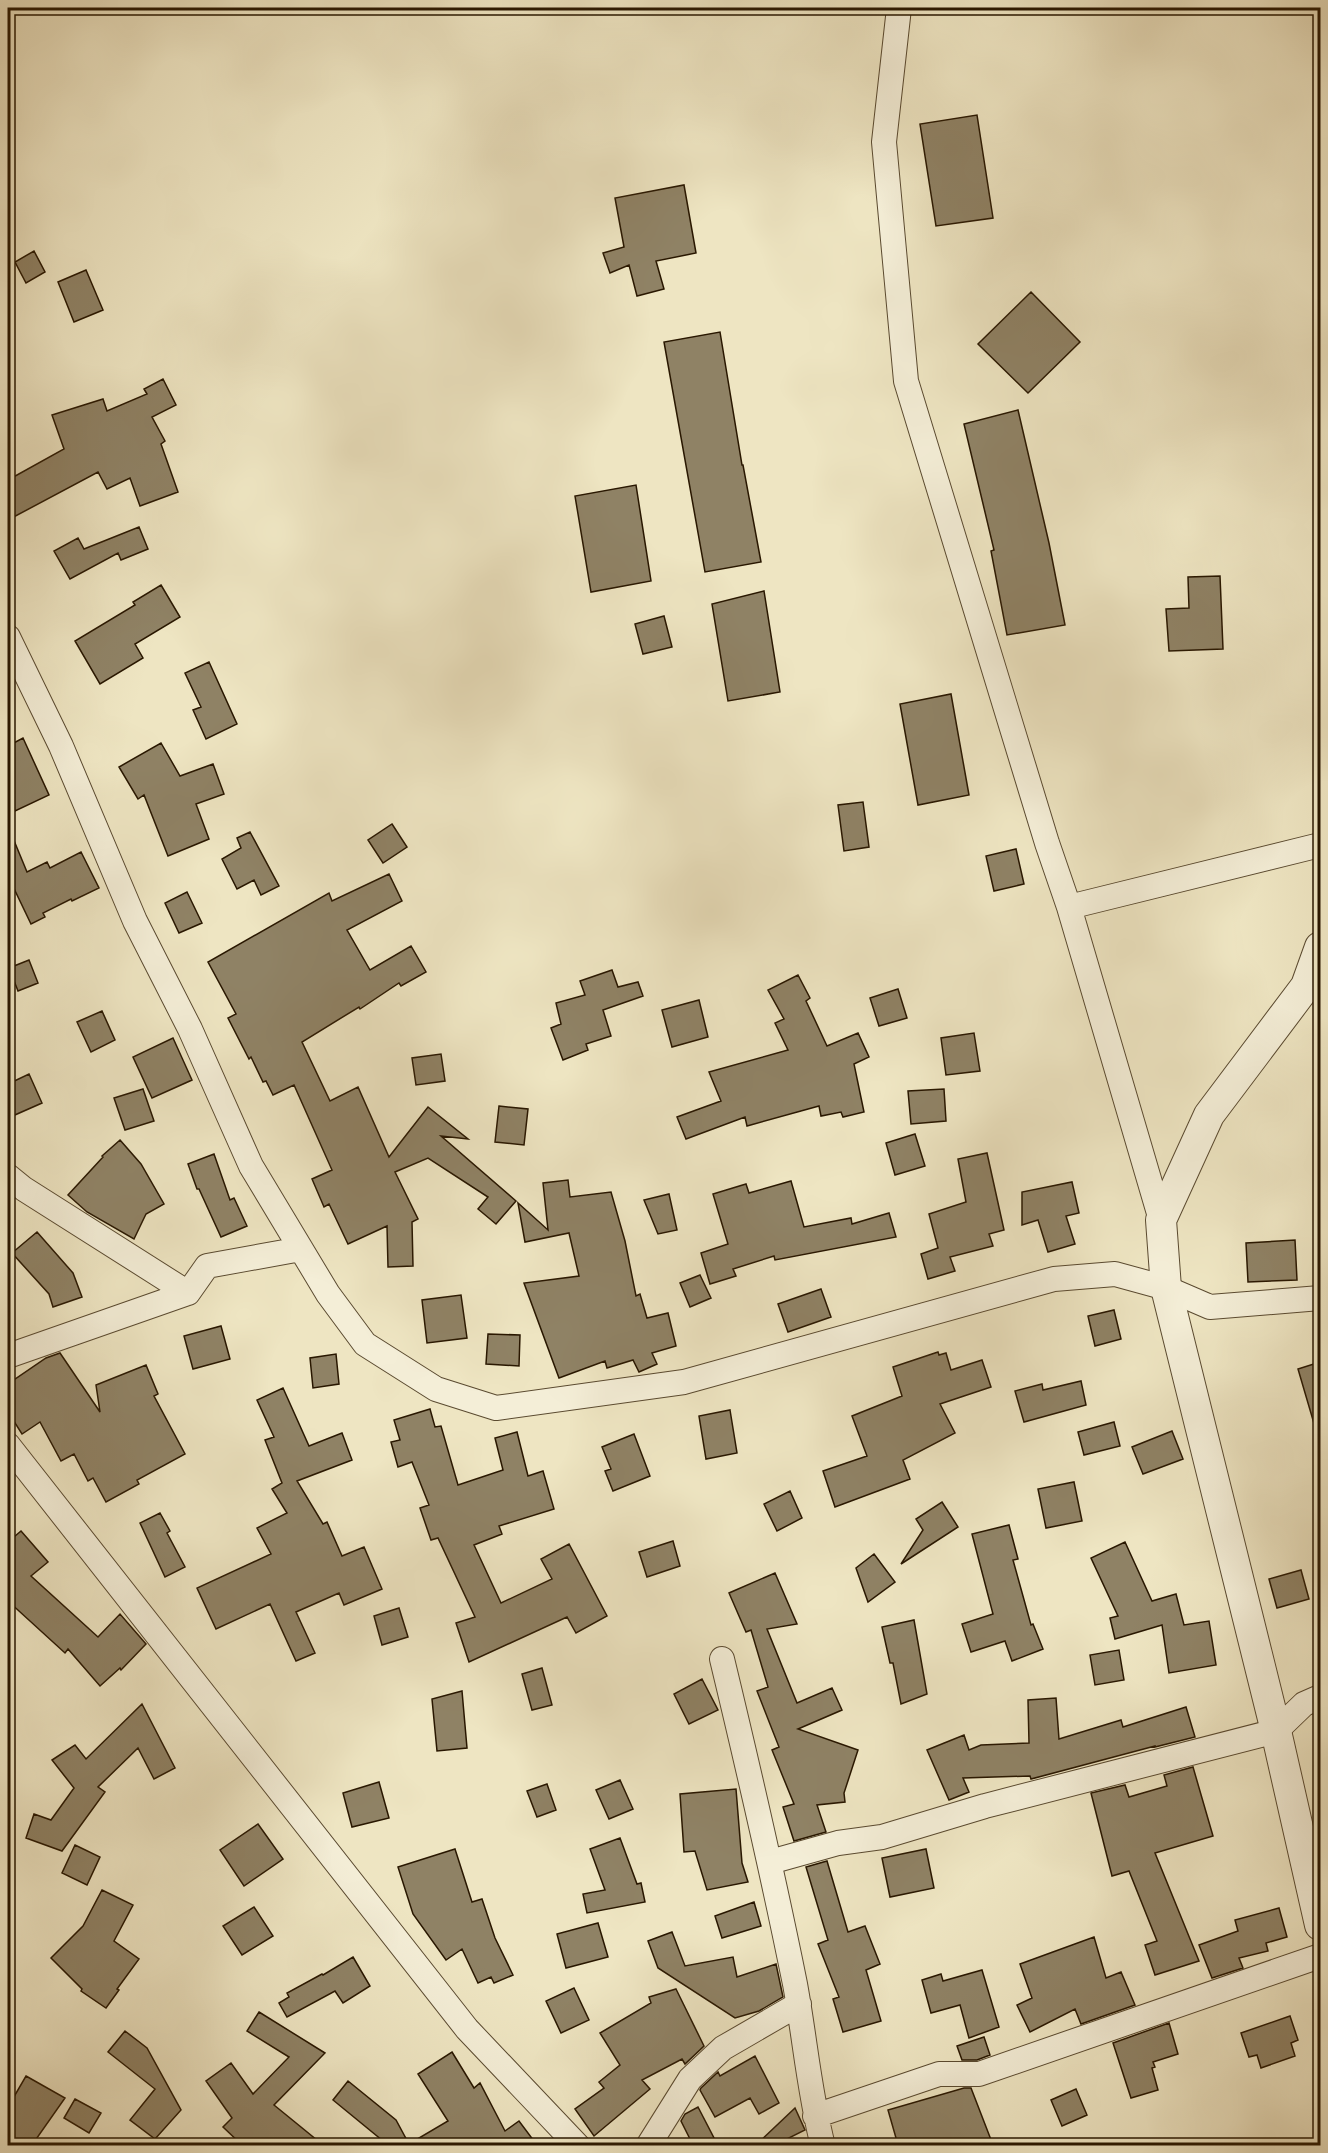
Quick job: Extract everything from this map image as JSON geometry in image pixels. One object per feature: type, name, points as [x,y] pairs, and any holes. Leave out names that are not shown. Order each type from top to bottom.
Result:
[{"type":"street","points":[[899,8],[884,142],[906,381],[1047,843],[1069,907],[1161,1220],[1166,1288],[1276,1731],[1320,1925]]},
{"type":"street","points":[[8,637],[61,746],[135,921],[190,1029],[251,1166],[328,1294],[365,1344],[436,1389],[496,1408],[684,1382],[1054,1279],[1116,1274],[1166,1288],[1210,1307],[1320,1298]]},
{"type":"street","points":[[1069,907],[1320,845]]},
{"type":"street","points":[[1161,1220],[1209,1116],[1306,986],[1320,947]]},
{"type":"street","points":[[8,1176],[24,1189],[188,1293]]},
{"type":"street","points":[[8,1356],[188,1293],[207,1266],[301,1249]]},
{"type":"street","points":[[8,1445],[466,2029],[578,2145]]},
{"type":"street","points":[[722,1659],[771,1862],[799,2004],[815,2116],[823,2145]]},
{"type":"street","points":[[771,1862],[838,1843],[882,1837],[985,1806],[1276,1731],[1304,1704],[1320,1697]]},
{"type":"street","points":[[815,2116],[939,2074],[979,2074],[1320,1956]]},
{"type":"street","points":[[648,2145],[690,2079],[698,2071],[723,2048],[799,2004]]},
{"type":"building","points":[[977,115],[993,218],[936,226],[920,124]]},
{"type":"building","points":[[684,185],[696,253],[656,261],[664,289],[637,296],[629,265],[610,273],[603,253],[624,247],[615,198]]},
{"type":"building","points":[[34,251],[45,272],[26,283],[15,262]]},
{"type":"building","points":[[86,270],[103,310],[74,322],[58,282]]},
{"type":"building","points":[[1031,292],[1080,342],[1028,393],[978,344]]},
{"type":"building","points":[[720,332],[761,562],[705,572],[664,342]]},
{"type":"building","points":[[163,379],[176,405],[152,417],[165,441],[161,444],[178,492],[140,506],[130,478],[107,489],[98,472],[8,520],[8,480],[64,449],[52,415],[103,399],[107,411],[147,394],[144,389]]},
{"type":"building","points":[[1018,410],[1049,543],[1065,625],[1007,635],[991,551],[994,550],[964,424]]},
{"type":"building","points":[[636,485],[651,581],[591,592],[575,496]]},
{"type":"building","points":[[139,527],[148,549],[121,560],[118,553],[70,579],[54,551],[78,538],[84,549]]},
{"type":"building","points":[[1220,576],[1223,649],[1169,651],[1166,609],[1189,608],[1188,577]]},
{"type":"building","points":[[161,585],[180,617],[135,644],[143,658],[100,684],[75,641],[135,605],[133,602]]},
{"type":"building","points":[[764,591],[780,692],[728,701],[712,604]]},
{"type":"building","points":[[664,616],[672,647],[643,654],[635,624]]},
{"type":"building","points":[[209,662],[237,724],[206,739],[193,710],[201,707],[185,673]]},
{"type":"building","points":[[951,694],[969,795],[918,805],[900,704]]},
{"type":"building","points":[[23,738],[49,795],[15,811],[8,795],[8,746]]},
{"type":"building","points":[[161,743],[180,776],[213,764],[224,794],[196,804],[209,839],[168,856],[144,795],[138,799],[119,767]]},
{"type":"building","points":[[863,802],[869,847],[844,851],[838,805]]},
{"type":"building","points":[[392,824],[407,847],[383,863],[368,840]]},
{"type":"building","points":[[8,826],[27,872],[47,862],[50,868],[81,852],[99,888],[43,913],[45,917],[31,924],[8,876]]},
{"type":"building","points":[[250,832],[279,886],[261,895],[254,880],[237,889],[222,859],[241,848],[237,838]]},
{"type":"building","points":[[1016,849],[1024,884],[994,891],[986,856]]},
{"type":"building","points":[[389,874],[402,901],[347,930],[370,970],[411,946],[426,972],[401,986],[399,983],[360,1009],[359,1007],[302,1042],[330,1101],[358,1087],[389,1157],[428,1107],[468,1139],[441,1136],[516,1201],[496,1224],[478,1209],[488,1197],[428,1158],[395,1172],[418,1219],[412,1222],[413,1266],[388,1267],[387,1226],[348,1244],[329,1204],[324,1207],[312,1179],[332,1170],[294,1085],[273,1095],[266,1081],[263,1082],[228,1018],[236,1014],[208,962],[329,893],[332,901]]},
{"type":"building","points":[[187,892],[202,923],[179,933],[165,903]]},
{"type":"building","points":[[29,960],[38,983],[18,991],[9,968]]},
{"type":"building","points":[[612,970],[618,987],[638,982],[643,996],[603,1010],[611,1036],[586,1044],[588,1050],[563,1060],[551,1028],[561,1024],[556,1003],[585,995],[580,981]]},
{"type":"building","points":[[798,975],[810,998],[806,1001],[827,1046],[858,1033],[869,1057],[854,1064],[864,1112],[843,1117],[841,1112],[821,1116],[819,1106],[747,1126],[745,1117],[686,1139],[677,1117],[721,1101],[709,1072],[788,1050],[775,1023],[784,1019],[768,990]]},
{"type":"building","points":[[898,989],[907,1018],[879,1026],[870,998]]},
{"type":"building","points":[[699,1000],[708,1037],[672,1047],[662,1010]]},
{"type":"building","points":[[102,1011],[115,1040],[91,1052],[77,1022]]},
{"type":"building","points":[[974,1033],[980,1071],[946,1075],[941,1038]]},
{"type":"building","points":[[173,1038],[192,1080],[152,1098],[133,1057]]},
{"type":"building","points":[[441,1054],[445,1081],[416,1085],[412,1058]]},
{"type":"building","points":[[29,1074],[42,1103],[8,1118],[8,1084]]},
{"type":"building","points":[[143,1089],[154,1121],[125,1130],[114,1098]]},
{"type":"building","points":[[944,1089],[946,1121],[911,1124],[908,1091]]},
{"type":"building","points":[[499,1106],[528,1109],[524,1145],[495,1142]]},
{"type":"building","points":[[915,1134],[925,1166],[895,1175],[886,1143]]},
{"type":"building","points":[[120,1140],[141,1164],[164,1204],[146,1214],[134,1239],[87,1212],[68,1195],[102,1156]]},
{"type":"building","points":[[987,1153],[1004,1230],[989,1234],[993,1246],[950,1257],[955,1271],[928,1279],[921,1254],[938,1248],[929,1214],[966,1202],[958,1159]]},
{"type":"building","points":[[214,1154],[230,1200],[234,1198],[247,1226],[221,1237],[197,1189],[188,1164]]},
{"type":"building","points":[[568,1180],[570,1197],[611,1192],[625,1241],[636,1296],[640,1294],[647,1318],[668,1313],[676,1346],[652,1353],[657,1364],[639,1372],[633,1360],[607,1368],[605,1361],[559,1378],[524,1283],[579,1276],[569,1233],[525,1242],[518,1203],[548,1230],[543,1183]]},
{"type":"building","points":[[791,1181],[804,1227],[851,1218],[852,1224],[889,1213],[896,1237],[775,1260],[774,1256],[733,1269],[736,1276],[710,1284],[701,1253],[728,1244],[713,1194],[746,1184],[749,1193]]},
{"type":"building","points":[[1072,1182],[1079,1213],[1066,1216],[1075,1244],[1048,1252],[1038,1220],[1022,1225],[1022,1192]]},
{"type":"building","points":[[669,1194],[677,1230],[658,1234],[644,1200]]},
{"type":"building","points":[[37,1232],[73,1273],[82,1297],[53,1307],[49,1294],[12,1253]]},
{"type":"building","points":[[1295,1240],[1297,1280],[1248,1282],[1246,1243]]},
{"type":"building","points":[[700,1275],[711,1298],[690,1307],[680,1283]]},
{"type":"building","points":[[821,1289],[831,1317],[788,1332],[778,1304]]},
{"type":"building","points":[[461,1295],[467,1338],[427,1343],[422,1300]]},
{"type":"building","points":[[1114,1310],[1121,1339],[1095,1346],[1088,1316]]},
{"type":"building","points":[[221,1326],[230,1359],[193,1369],[184,1336]]},
{"type":"building","points":[[488,1334],[520,1335],[519,1366],[486,1364]]},
{"type":"building","points":[[938,1352],[939,1355],[946,1353],[951,1370],[982,1360],[991,1387],[940,1404],[955,1433],[903,1460],[910,1479],[835,1507],[823,1471],[867,1456],[852,1416],[902,1396],[893,1367]]},
{"type":"building","points":[[60,1353],[100,1412],[96,1385],[146,1365],[158,1394],[154,1396],[185,1454],[137,1480],[139,1484],[106,1502],[93,1478],[88,1481],[74,1454],[61,1461],[40,1422],[22,1434],[8,1412],[8,1384],[46,1358]]},
{"type":"building","points":[[336,1354],[339,1384],[313,1388],[310,1358]]},
{"type":"building","points":[[1320,1362],[1320,1426],[1315,1427],[1298,1369]]},
{"type":"building","points":[[1081,1381],[1086,1405],[1024,1422],[1015,1391],[1042,1384],[1043,1390]]},
{"type":"building","points":[[283,1388],[309,1446],[342,1433],[352,1460],[297,1481],[323,1524],[327,1522],[342,1556],[364,1547],[382,1589],[344,1605],[339,1593],[296,1612],[315,1653],[296,1661],[270,1604],[216,1629],[197,1588],[271,1554],[257,1528],[287,1513],[272,1489],[282,1483],[265,1440],[274,1437],[257,1400]]},
{"type":"building","points":[[430,1409],[435,1427],[441,1426],[458,1485],[503,1470],[495,1438],[517,1432],[528,1476],[543,1471],[554,1509],[499,1526],[502,1534],[474,1545],[501,1603],[552,1579],[541,1559],[569,1544],[607,1616],[576,1633],[567,1617],[469,1662],[456,1623],[475,1617],[438,1538],[431,1540],[420,1508],[429,1505],[412,1462],[398,1467],[391,1442],[400,1440],[394,1420]]},
{"type":"building","points":[[730,1410],[737,1453],[706,1459],[699,1416]]},
{"type":"building","points":[[1114,1422],[1120,1446],[1084,1455],[1078,1432]]},
{"type":"building","points":[[1172,1431],[1183,1459],[1143,1474],[1132,1447]]},
{"type":"building","points":[[634,1434],[650,1476],[613,1491],[605,1471],[611,1469],[602,1447]]},
{"type":"building","points":[[1074,1482],[1082,1521],[1046,1528],[1038,1489]]},
{"type":"building","points":[[790,1491],[802,1518],[777,1531],[764,1504]]},
{"type":"building","points":[[942,1502],[958,1527],[901,1564],[923,1530],[916,1519]]},
{"type":"building","points":[[160,1513],[170,1531],[167,1533],[185,1567],[165,1577],[140,1523]]},
{"type":"building","points":[[1009,1525],[1018,1559],[1013,1560],[1031,1625],[1033,1624],[1043,1649],[1012,1661],[1005,1641],[971,1652],[962,1624],[993,1614],[972,1534]]},
{"type":"building","points":[[21,1531],[48,1562],[31,1576],[98,1637],[120,1614],[146,1644],[121,1670],[120,1668],[100,1686],[68,1649],[65,1653],[8,1601],[8,1542]]},
{"type":"building","points":[[673,1541],[680,1566],[647,1577],[639,1552]]},
{"type":"building","points":[[1125,1542],[1152,1601],[1176,1594],[1184,1625],[1209,1621],[1216,1665],[1169,1673],[1162,1625],[1115,1639],[1110,1618],[1118,1616],[1091,1558]]},
{"type":"building","points":[[874,1554],[895,1582],[868,1602],[856,1568]]},
{"type":"building","points":[[1301,1570],[1309,1599],[1277,1608],[1269,1579]]},
{"type":"building","points":[[775,1573],[797,1624],[767,1629],[797,1703],[832,1688],[842,1710],[798,1729],[858,1750],[844,1793],[845,1802],[817,1805],[826,1832],[794,1841],[783,1807],[794,1804],[772,1750],[779,1747],[757,1691],[768,1687],[751,1630],[746,1632],[729,1593]]},
{"type":"building","points":[[399,1608],[408,1637],[382,1645],[374,1616]]},
{"type":"building","points":[[914,1620],[927,1694],[901,1704],[893,1663],[890,1663],[882,1627]]},
{"type":"building","points":[[1119,1650],[1124,1680],[1095,1685],[1090,1655]]},
{"type":"building","points":[[542,1668],[552,1705],[532,1710],[522,1674]]},
{"type":"building","points":[[702,1679],[718,1710],[689,1724],[674,1694]]},
{"type":"building","points":[[462,1691],[467,1748],[437,1751],[432,1699]]},
{"type":"building","points":[[1056,1698],[1059,1739],[1121,1720],[1123,1727],[1186,1707],[1195,1737],[1031,1779],[1030,1776],[963,1778],[969,1792],[949,1800],[927,1750],[964,1735],[969,1750],[981,1745],[1029,1743],[1028,1700]]},
{"type":"building","points":[[142,1704],[175,1768],[154,1779],[138,1748],[98,1787],[105,1792],[62,1851],[26,1838],[34,1814],[51,1820],[74,1788],[52,1760],[75,1745],[86,1759]]},
{"type":"building","points":[[1193,1767],[1213,1836],[1155,1853],[1199,1961],[1155,1975],[1145,1945],[1157,1941],[1129,1871],[1112,1876],[1091,1793],[1125,1785],[1129,1797],[1167,1786],[1164,1775]]},
{"type":"building","points":[[620,1780],[633,1809],[609,1819],[596,1790]]},
{"type":"building","points":[[379,1782],[389,1818],[352,1827],[343,1793]]},
{"type":"building","points":[[547,1784],[556,1810],[537,1817],[527,1791]]},
{"type":"building","points":[[736,1789],[742,1863],[748,1882],[707,1890],[695,1851],[684,1852],[680,1794]]},
{"type":"building","points":[[258,1824],[283,1859],[244,1886],[220,1850]]},
{"type":"building","points":[[620,1838],[637,1884],[641,1883],[645,1902],[587,1913],[583,1894],[605,1890],[590,1849]]},
{"type":"building","points":[[75,1845],[100,1857],[87,1885],[62,1873]]},
{"type":"building","points":[[455,1849],[472,1902],[482,1899],[495,1938],[513,1975],[494,1983],[491,1977],[478,1983],[462,1949],[446,1960],[413,1914],[398,1867]]},
{"type":"building","points":[[926,1849],[934,1888],[890,1897],[882,1858]]},
{"type":"building","points":[[827,1861],[848,1932],[865,1926],[880,1964],[866,1970],[881,2021],[843,2032],[833,1999],[839,1997],[818,1944],[828,1940],[806,1867]]},
{"type":"building","points":[[102,1890],[133,1905],[114,1941],[139,1959],[106,2008],[81,1991],[82,1989],[51,1958],[83,1926]]},
{"type":"building","points":[[754,1902],[761,1926],[722,1938],[715,1916]]},
{"type":"building","points":[[254,1907],[273,1936],[242,1955],[223,1926]]},
{"type":"building","points":[[1279,1908],[1287,1937],[1266,1943],[1268,1951],[1239,1958],[1243,1968],[1212,1978],[1199,1945],[1238,1931],[1235,1920]]},
{"type":"building","points":[[598,1923],[608,1957],[566,1968],[557,1934]]},
{"type":"building","points":[[672,1932],[685,1966],[733,1957],[737,1977],[776,1964],[783,1997],[759,2011],[735,2018],[658,1968],[648,1941]]},
{"type":"building","points":[[1094,1937],[1106,1978],[1121,1972],[1135,2005],[1081,2024],[1075,2009],[1030,2032],[1017,2005],[1032,1998],[1020,1964]]},
{"type":"building","points":[[353,1957],[370,1986],[343,2003],[335,1991],[287,2017],[279,2003],[289,1997],[287,1993]]},
{"type":"building","points":[[982,1970],[999,2027],[969,2038],[960,2005],[931,2013],[922,1980],[941,1974],[943,1981]]},
{"type":"building","points":[[574,1988],[589,2020],[561,2033],[546,2001]]},
{"type":"building","points":[[676,1989],[704,2046],[685,2064],[682,2059],[642,2080],[650,2089],[594,2136],[575,2109],[604,2088],[599,2082],[620,2065],[600,2033],[651,2003],[649,1997]]},
{"type":"building","points":[[259,2012],[325,2053],[274,2105],[323,2145],[242,2145],[223,2127],[232,2118],[206,2081],[231,2063],[253,2094],[289,2057],[247,2031]]},
{"type":"building","points":[[1290,2016],[1298,2040],[1291,2043],[1295,2056],[1261,2068],[1257,2055],[1249,2057],[1241,2033]]},
{"type":"building","points":[[1169,2023],[1178,2054],[1153,2062],[1155,2067],[1152,2068],[1158,2090],[1131,2098],[1113,2043]]},
{"type":"building","points":[[125,2031],[147,2048],[181,2110],[155,2139],[130,2120],[155,2089],[108,2052]]},
{"type":"building","points":[[984,2037],[990,2055],[977,2060],[962,2060],[957,2046]]},
{"type":"building","points":[[452,2052],[474,2088],[480,2083],[505,2131],[519,2121],[537,2145],[388,2145],[333,2100],[348,2081],[396,2120],[409,2144],[448,2121],[418,2074]]},
{"type":"building","points":[[755,2056],[779,2103],[759,2114],[750,2098],[715,2117],[701,2088],[718,2072],[720,2076]]},
{"type":"building","points":[[26,2076],[65,2098],[32,2145],[8,2145],[8,2107]]},
{"type":"building","points":[[971,2088],[993,2145],[898,2145],[888,2110]]},
{"type":"building","points":[[1076,2089],[1087,2115],[1062,2126],[1051,2100]]},
{"type":"building","points":[[75,2099],[101,2113],[89,2133],[64,2118]]},
{"type":"building","points":[[698,2107],[714,2138],[700,2145],[693,2145],[681,2121],[685,2114]]},
{"type":"building","points":[[795,2108],[805,2130],[775,2145],[756,2145]]}]
